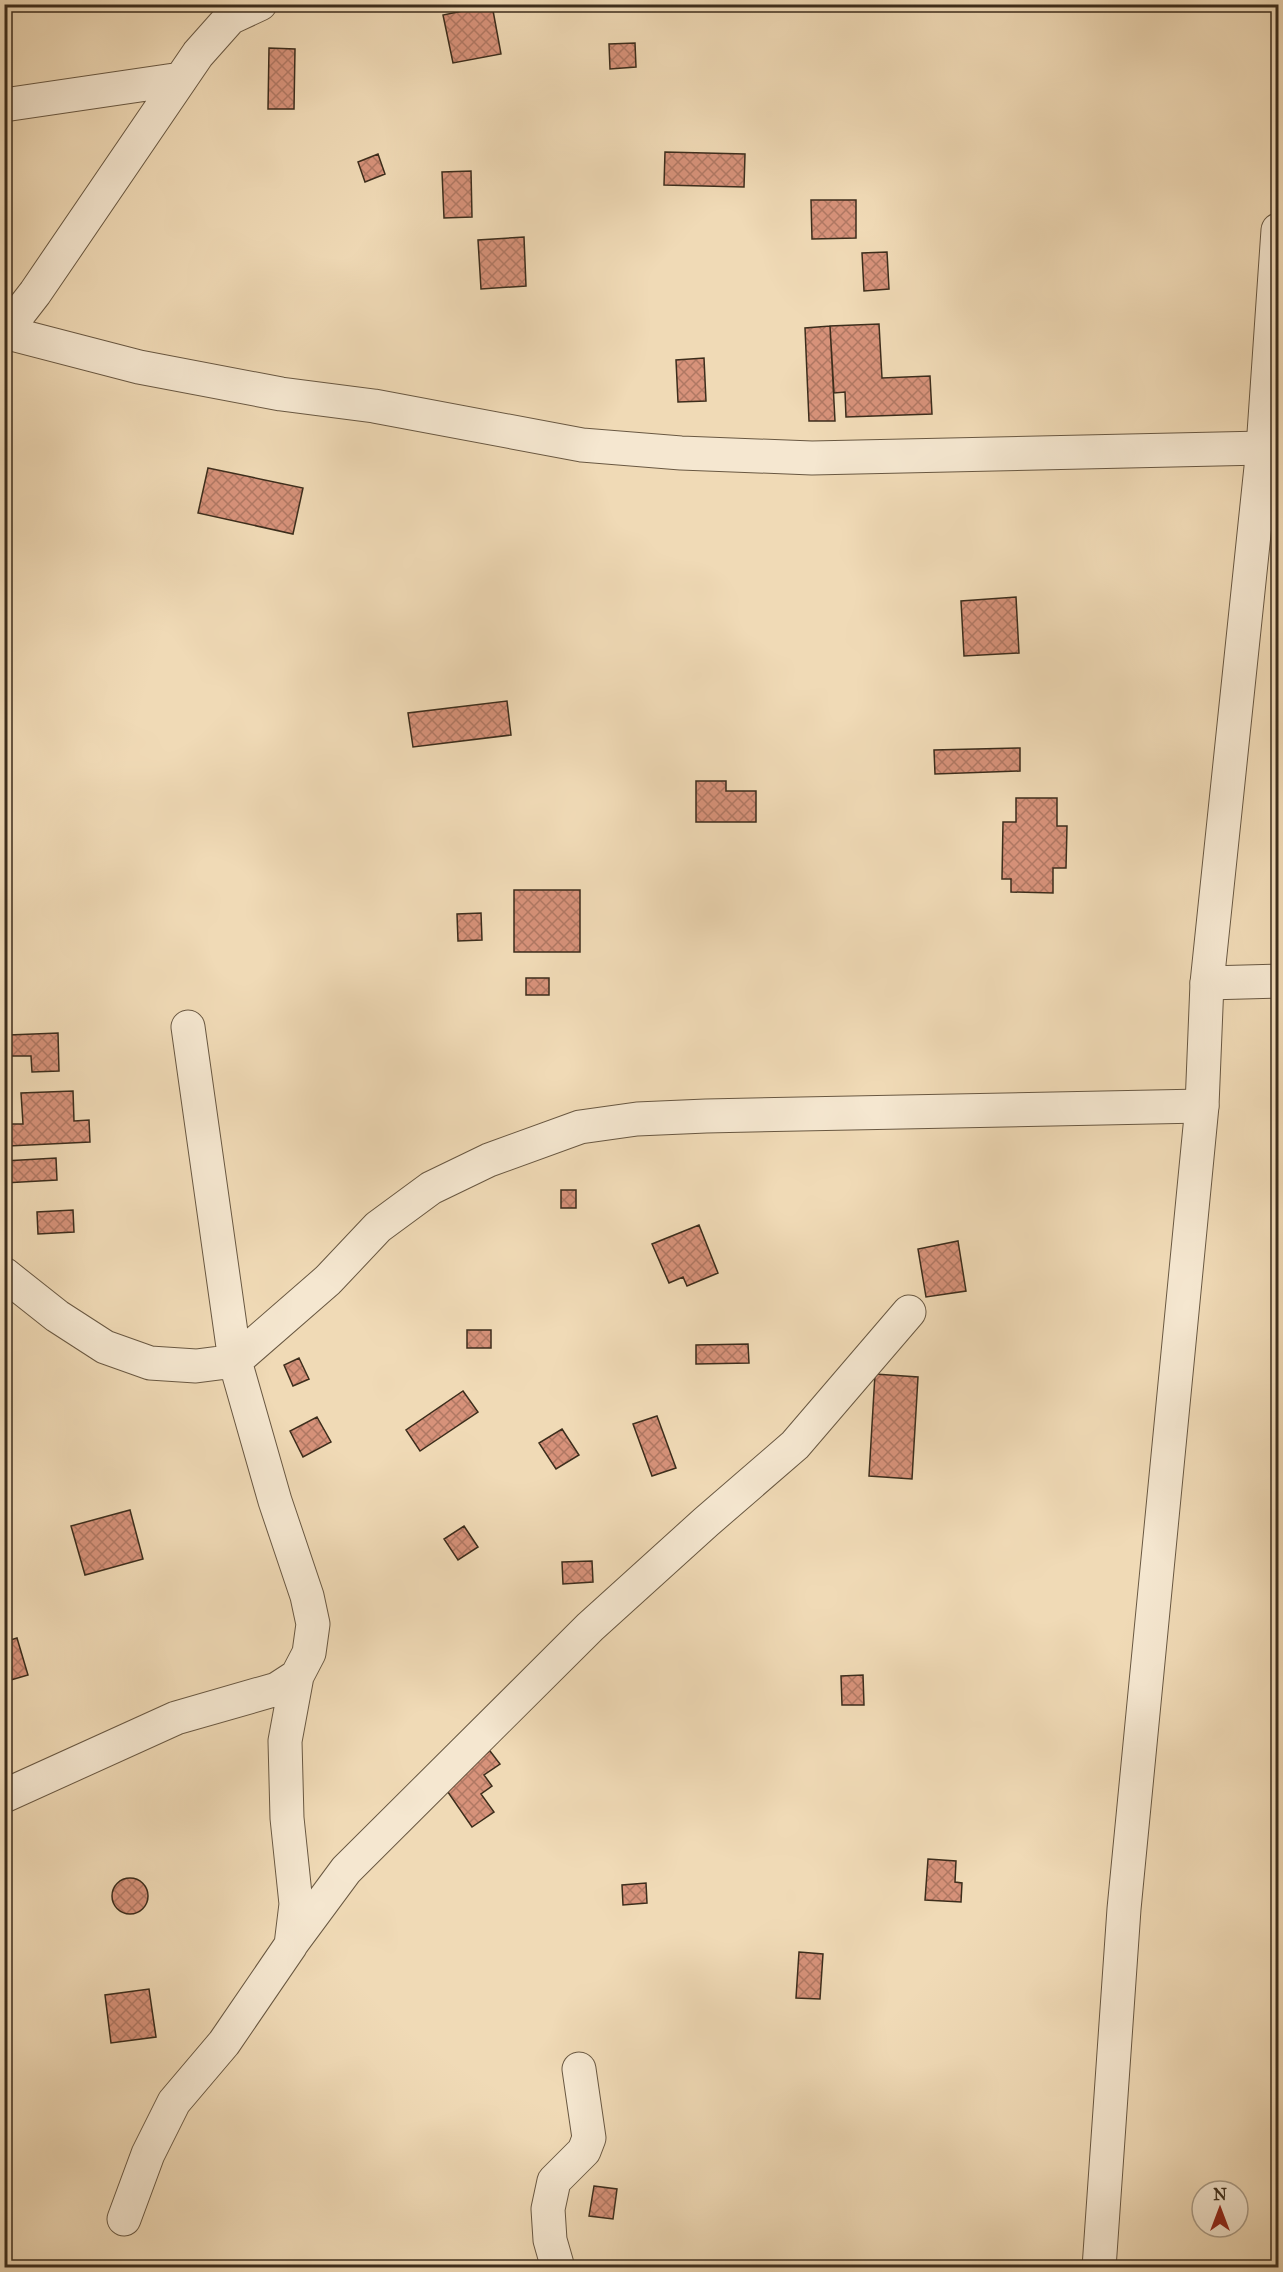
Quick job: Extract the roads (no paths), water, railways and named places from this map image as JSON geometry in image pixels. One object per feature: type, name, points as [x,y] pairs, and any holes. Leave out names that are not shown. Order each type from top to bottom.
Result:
[{"type":"street","points":[[260,4],[230,18],[198,54],[35,293],[5,332],[140,368],[281,394],[374,406],[582,445],[681,453],[812,458],[1271,449]]},
{"type":"street","points":[[4,105],[181,79]]},
{"type":"street","points":[[1099,2268],[1124,1910],[1202,1106],[1207,983],[1271,449],[1278,230]]},
{"type":"street","points":[[1207,983],[1278,981]]},
{"type":"street","points":[[188,1027],[235,1361],[275,1501],[308,1596],[313,1624],[309,1653],[297,1676],[285,1741],[287,1818],[296,1904],[291,1945]]},
{"type":"street","points":[[4,1274],[57,1316],[105,1347],[150,1363],[196,1366],[235,1361],[328,1280],[378,1227],[431,1188],[489,1160],[580,1127],[638,1119],[706,1116],[1202,1106]]},
{"type":"street","points":[[124,2219],[148,2154],[174,2102],[224,2043],[346,1870],[591,1628],[706,1521],[795,1446],[909,1312]]},
{"type":"street","points":[[4,1796],[176,1718],[277,1689],[297,1676]]},
{"type":"street","points":[[558,2268],[550,2240],[548,2209],[554,2181],[584,2151],[589,2138],[579,2069]]}]
